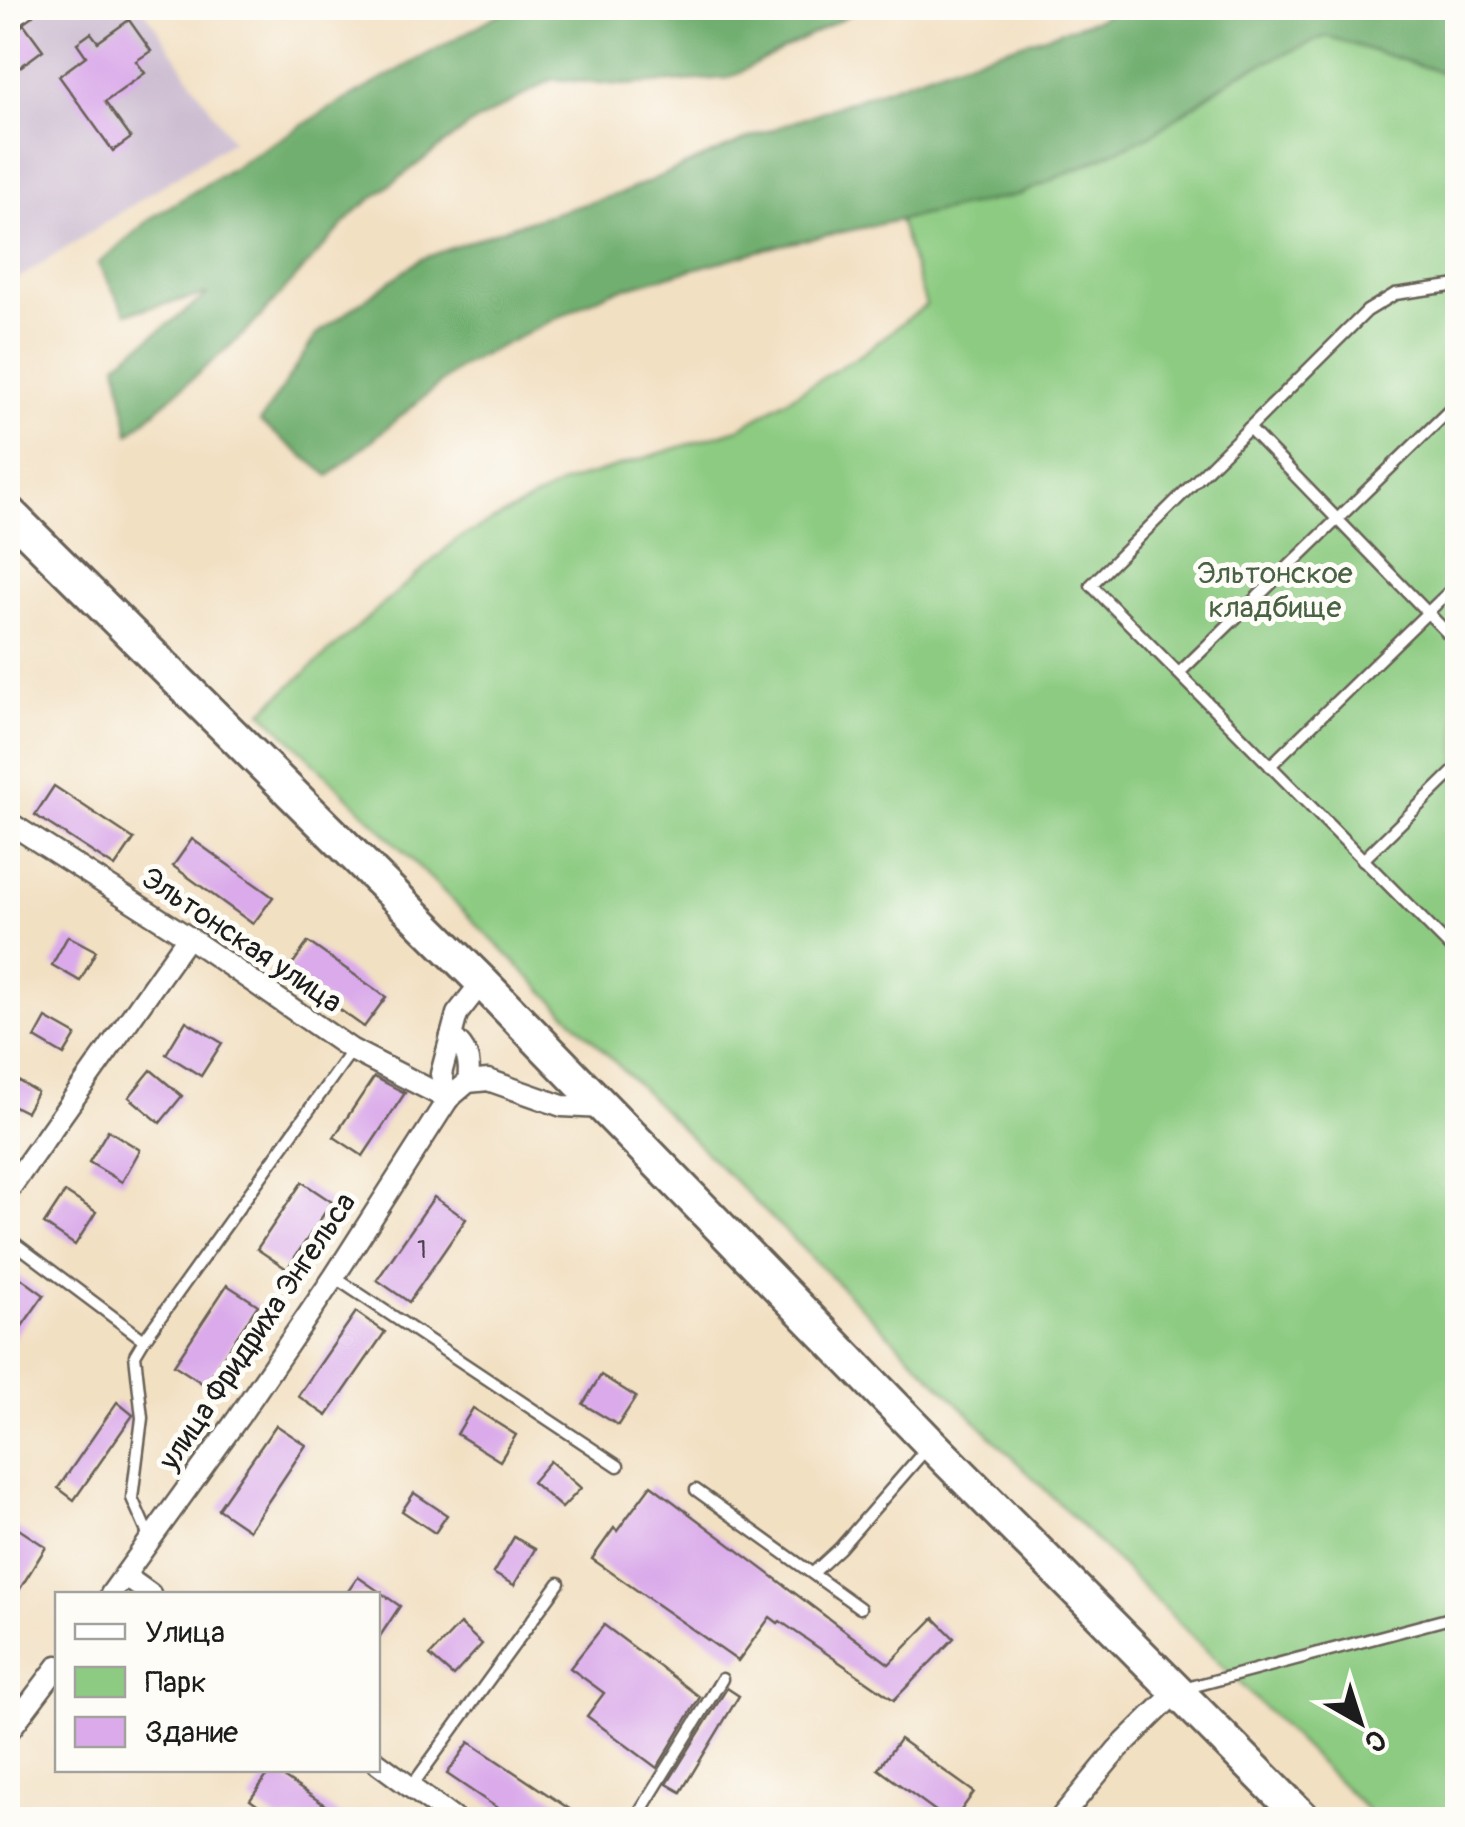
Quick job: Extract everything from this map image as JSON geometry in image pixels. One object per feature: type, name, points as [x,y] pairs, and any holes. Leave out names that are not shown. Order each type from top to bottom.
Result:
[{"type":"main road","points":[[8,512],[482,982],[931,1444],[1305,1820]]},
{"type":"street","points":[[8,19],[24,8]]},
{"type":"street","name":"Эльтонская улица","points":[[8,822],[352,1050],[448,1099]]},
{"type":"street","points":[[8,1191],[188,938]]},
{"type":"street","points":[[448,1099],[442,1074],[457,1014],[482,982]]},
{"type":"street","points":[[452,1036],[467,1054],[468,1082],[488,1080],[562,1106],[604,1108]]},
{"type":"street","name":"улица Фридриха Энгельса","points":[[113,1592],[334,1277],[448,1099],[468,1082]]},
{"type":"street","points":[[125,1576],[147,1592]]},
{"type":"street","points":[[8,1732],[55,1670]]},
{"type":"street","points":[[1059,1820],[1117,1750],[1177,1691]]},
{"type":"street","points":[[380,1765],[455,1820]]},
{"type":"lane","points":[[1456,950],[1091,585],[1367,311],[1395,294],[1458,285]]},
{"type":"lane","points":[[1179,673],[1458,402]]},
{"type":"lane","points":[[1249,428],[1458,644]]},
{"type":"lane","points":[[1270,766],[1458,582]]},
{"type":"lane","points":[[1363,860],[1458,767]]},
{"type":"lane","points":[[150,1540],[132,1498],[142,1418],[135,1355],[352,1050]]},
{"type":"lane","points":[[8,1238],[144,1340]]},
{"type":"lane","points":[[334,1277],[618,1466]]},
{"type":"lane","points":[[813,1573],[840,1548],[931,1444]]},
{"type":"lane","points":[[696,1490],[860,1608]]},
{"type":"lane","points":[[411,1788],[559,1583]]},
{"type":"lane","points":[[1177,1691],[1458,1616]]},
{"type":"lane","points":[[634,1820],[722,1680]]},
{"type":"shaded area","points":[[39,8],[143,8],[232,141],[8,285],[8,29]]},
{"type":"green space","points":[[519,8],[858,8],[728,78],[622,85],[553,79],[468,126],[357,210],[249,329],[129,434],[117,363],[208,294],[126,313],[98,264],[151,218],[334,106],[498,15]]},
{"type":"green space","points":[[1117,8],[1457,8],[1457,77],[1326,36],[1239,74],[1151,135],[1021,194],[777,246],[610,292],[461,366],[329,476],[260,422],[317,334],[421,259],[622,193],[749,138],[943,68],[1099,19]]},
{"type":"green space","name":"Эльтонское кладбище","points":[[1326,36],[1457,77],[1457,1819],[1376,1819],[262,711],[456,540],[564,483],[738,429],[862,354],[926,305],[899,220],[1021,194],[1151,135],[1239,74]]},
{"type":"building","points":[[129,20],[151,51],[136,61],[145,73],[105,102],[131,138],[113,151],[59,76],[86,56],[77,43],[91,33],[98,42]]},
{"type":"building","points":[[24,24],[43,50],[8,76],[8,36]]},
{"type":"building","points":[[54,786],[134,839],[115,867],[35,815]]},
{"type":"building","points":[[192,839],[273,897],[253,924],[173,866]]},
{"type":"building","points":[[68,936],[96,951],[80,981],[52,965]]},
{"type":"building","points":[[308,942],[386,997],[364,1027],[287,972]]},
{"type":"building","points":[[46,1018],[76,1035],[64,1055],[35,1038]]},
{"type":"building","points":[[186,1021],[222,1043],[201,1076],[166,1054]]},
{"type":"building","points":[[151,1070],[182,1096],[160,1123],[129,1097]]},
{"type":"building","points":[[8,1075],[37,1092],[26,1112],[8,1103]]},
{"type":"building","points":[[374,1077],[405,1093],[363,1156],[334,1137]]},
{"type":"building","points":[[108,1130],[140,1150],[122,1182],[89,1162]]},
{"type":"building","points":[[302,1182],[332,1202],[287,1269],[257,1249]]},
{"type":"building","points":[[65,1192],[96,1212],[75,1245],[44,1224]]},
{"type":"building","points":[[434,1197],[466,1219],[409,1302],[377,1280]]},
{"type":"building","points":[[14,1273],[44,1295],[8,1346],[8,1281]]},
{"type":"building","points":[[227,1285],[258,1305],[205,1385],[174,1365]]},
{"type":"building","points":[[356,1312],[385,1332],[327,1416],[298,1396]]},
{"type":"building","points":[[601,1375],[636,1397],[618,1425],[583,1404]]},
{"type":"building","points":[[117,1402],[133,1415],[74,1500],[58,1488]]},
{"type":"building","points":[[473,1408],[516,1435],[500,1461],[457,1434]]},
{"type":"building","points":[[276,1425],[306,1445],[249,1530],[218,1509]]},
{"type":"building","points":[[550,1461],[581,1488],[562,1508],[532,1482]]},
{"type":"building","points":[[651,1485],[889,1664],[934,1618],[954,1638],[894,1700],[770,1617],[738,1661],[592,1559]]},
{"type":"building","points":[[414,1493],[447,1515],[435,1533],[402,1511]]},
{"type":"building","points":[[8,1522],[46,1547],[18,1592],[8,1585]]},
{"type":"building","points":[[514,1537],[535,1549],[514,1585],[493,1573]]},
{"type":"building","points":[[358,1577],[380,1592],[347,1592]]},
{"type":"building","points":[[380,1592],[400,1606],[380,1636]]},
{"type":"building","points":[[460,1624],[482,1644],[453,1676],[430,1656]]},
{"type":"building","points":[[604,1625],[700,1697],[657,1768],[587,1716],[604,1693],[570,1668]]},
{"type":"building","points":[[727,1688],[739,1696],[681,1792],[667,1784]]},
{"type":"building","points":[[900,1739],[974,1792],[954,1820],[948,1820],[878,1769]]},
{"type":"building","points":[[469,1742],[586,1820],[515,1820],[447,1774]]},
{"type":"building","points":[[270,1772],[276,1772],[347,1820],[278,1820],[250,1800]]}]
